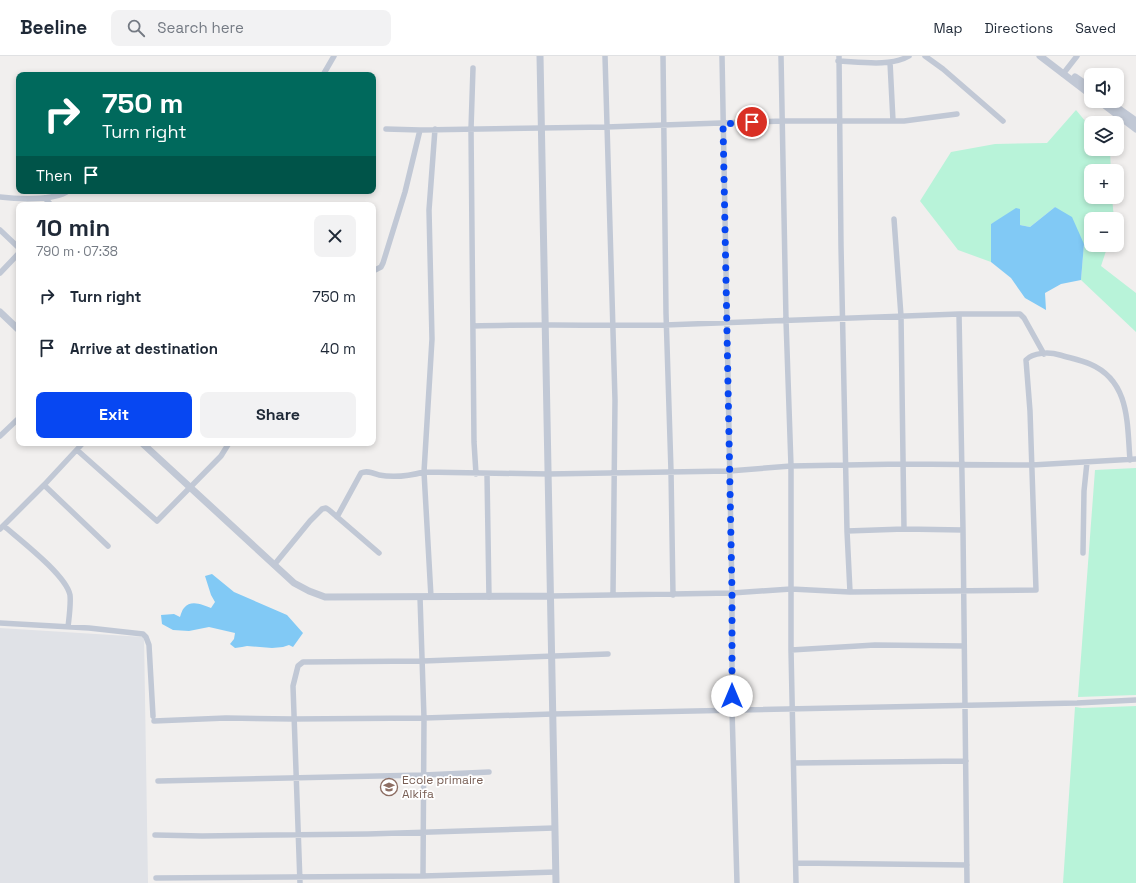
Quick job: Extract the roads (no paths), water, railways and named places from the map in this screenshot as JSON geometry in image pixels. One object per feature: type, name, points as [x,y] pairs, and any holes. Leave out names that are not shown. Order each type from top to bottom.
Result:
[{"type":"street","points":[[325,72],[334,56]]},
{"type":"street","points":[[540,56],[556,883]]},
{"type":"street","points":[[605,56],[614,400],[613,594]]},
{"type":"street","points":[[663,56],[665,125],[666,325],[671,471],[673,595]]},
{"type":"street","points":[[722,56],[732,593],[732,710],[737,883]]},
{"type":"street","points":[[781,56],[786,320],[791,466],[791,650],[796,883]]},
{"type":"street","points":[[850,592],[847,531],[842,317],[839,59],[890,62],[902,60],[909,56]]},
{"type":"street","points":[[925,56],[1003,121]]},
{"type":"street","points":[[1040,56],[1084,84]]},
{"type":"street","points":[[1047,56],[1084,89]]},
{"type":"street","points":[[1065,72],[1077,56]]},
{"type":"street","points":[[890,62],[893,121]]},
{"type":"street","points":[[473,68],[471,129],[474,442],[476,474]]},
{"type":"street","points":[[1108,108],[1136,129]]},
{"type":"street","points":[[1118,108],[1136,121]]},
{"type":"street","points":[[386,129],[420,130],[606,127],[782,121],[904,121],[957,114]]},
{"type":"street","points":[[430,597],[424,472],[432,339],[429,210],[435,129]]},
{"type":"street","points":[[376,270],[381,267],[383,263],[406,192],[420,130]]},
{"type":"street","points":[[0,197],[44,198],[55,197],[62,194]]},
{"type":"street","points":[[44,198],[49,202]]},
{"type":"street","points":[[894,219],[901,316],[904,529]]},
{"type":"street","points":[[0,230],[16,245]]},
{"type":"street","points":[[0,273],[16,255]]},
{"type":"street","points":[[0,312],[16,327]]},
{"type":"street","points":[[959,314],[967,883]]},
{"type":"street","points":[[474,326],[545,324],[612,326],[666,325],[842,317],[1020,314],[1024,318],[1044,354]]},
{"type":"street","points":[[145,446],[294,583],[309,592],[325,597],[489,597],[613,594],[673,595],[791,589],[850,592],[1036,590],[1032,465],[1030,411],[1026,360],[1032,355],[1057,354],[1096,367],[1113,380],[1125,405],[1133,459],[1032,465],[846,464],[791,466],[729,471],[548,474],[424,472],[404,477],[389,477],[365,470],[361,473],[337,516]]},
{"type":"street","points":[[0,436],[16,421]]},
{"type":"street","points":[[68,627],[70,595],[64,586],[44,560],[2,528],[80,446]]},
{"type":"street","points":[[77,450],[157,521],[221,456],[227,446]]},
{"type":"street","points":[[1083,553],[1084,491],[1087,462]]},
{"type":"street","points":[[487,474],[489,597]]},
{"type":"street","points":[[44,485],[108,546]]},
{"type":"street","points":[[274,565],[322,509],[326,508],[378,553]]},
{"type":"street","points":[[847,531],[904,529],[963,530]]},
{"type":"street","points":[[420,597],[424,718],[423,876]]},
{"type":"street","points":[[0,623],[68,627],[143,634],[149,644],[154,719],[226,718],[293,720],[424,718],[1136,700]]},
{"type":"street","points":[[791,650],[875,645],[964,646]]},
{"type":"street","points":[[300,883],[293,720],[293,686],[298,666],[303,662],[422,661],[608,654]]},
{"type":"street","points":[[794,764],[966,761]]},
{"type":"street","points":[[158,781],[424,775],[489,772]]},
{"type":"street","points":[[155,835],[202,836],[368,834],[554,828]]},
{"type":"street","points":[[796,862],[967,864]]},
{"type":"street","points":[[156,878],[423,876],[556,872]]},
{"type":"water","points":[[1055,207],[1072,217],[1084,244],[1081,280],[1061,284],[1045,293],[1046,310],[1025,298],[1011,278],[991,262],[991,224],[1016,208],[1020,209],[1020,225],[1030,227]]},
{"type":"water","points":[[212,574],[234,592],[287,615],[303,633],[293,647],[289,645],[272,648],[247,646],[235,648],[230,644],[234,639],[235,633],[209,627],[189,631],[173,630],[162,624],[161,615],[174,614],[180,617],[183,609],[190,604],[194,603],[211,608],[215,602],[211,595],[205,576]]},
{"type":"place","name":"Ecole primaire Alkifa","points":[[389,787]]}]
